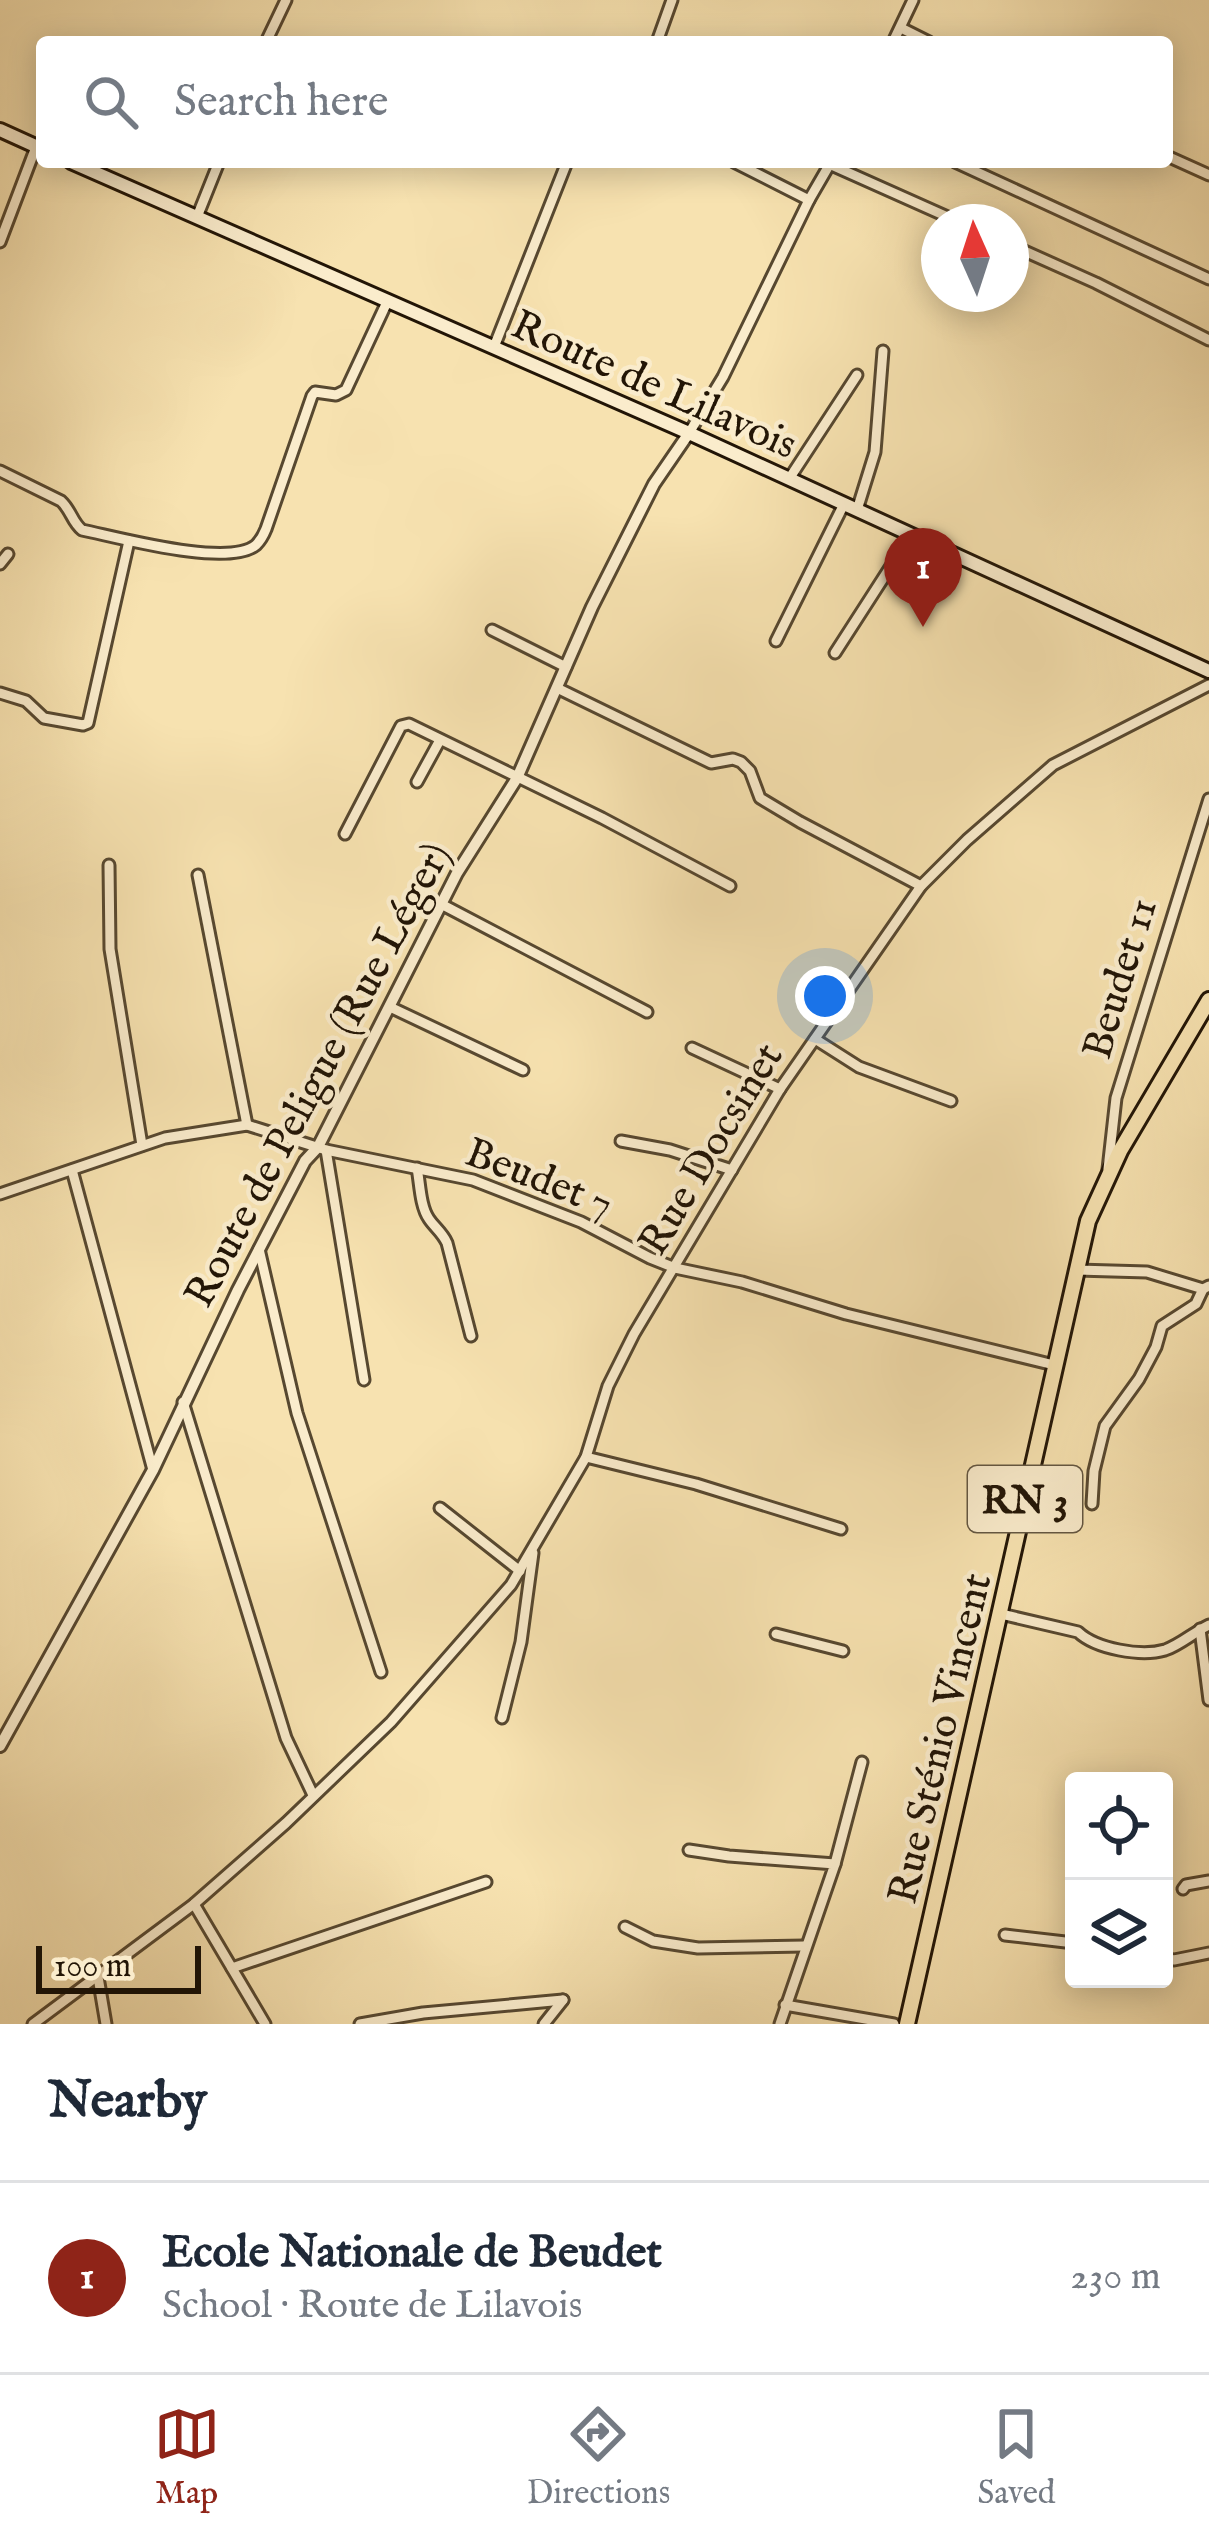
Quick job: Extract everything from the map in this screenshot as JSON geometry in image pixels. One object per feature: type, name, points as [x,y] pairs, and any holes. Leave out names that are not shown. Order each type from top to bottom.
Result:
[{"type":"main road","points":[[0,130],[36,147]]},
{"type":"main road","name":"Route de Lilavois","points":[[85,168],[689,433],[1209,671]]},
{"type":"main road","name":"Rue Sténio Vincent","points":[[908,2024],[1088,1221],[1120,1151],[1209,1000]]},
{"type":"street","points":[[269,36],[286,0]]},
{"type":"street","points":[[659,36],[672,0]]},
{"type":"street","points":[[896,36],[913,0]]},
{"type":"street","points":[[901,28],[917,36]]},
{"type":"street","points":[[0,242],[36,155]]},
{"type":"street","points":[[1173,159],[1209,175]]},
{"type":"street","points":[[197,217],[217,168]]},
{"type":"street","points":[[494,347],[565,168]]},
{"type":"street","points":[[746,168],[809,200]]},
{"type":"street","points":[[689,433],[723,377],[827,168]]},
{"type":"street","points":[[841,168],[921,205]]},
{"type":"street","points":[[968,168],[1209,279]]},
{"type":"street","points":[[1029,253],[1209,340]]},
{"type":"street","points":[[0,471],[61,501],[82,530],[227,554],[244,551],[258,544],[266,529],[312,396],[346,390],[388,300]]},
{"type":"street","points":[[776,641],[874,461],[883,351]]},
{"type":"street","points":[[789,479],[857,375]]},
{"type":"street","name":"Route de Peligue (Rue Léger)","points":[[0,1746],[153,1470],[305,1161],[322,1148],[457,873],[517,778],[592,607],[654,484],[689,433]]},
{"type":"street","points":[[835,652],[911,535]]},
{"type":"street","points":[[0,693],[26,701],[51,721],[88,724],[129,541]]},
{"type":"street","points":[[492,630],[566,667]]},
{"type":"street","name":"Rue Docsinet","points":[[33,2024],[194,1904],[286,1823],[392,1722],[512,1586],[586,1457],[608,1386],[634,1334],[780,1089],[920,886],[1054,765],[1209,685]]},
{"type":"street","points":[[557,688],[711,763],[741,762],[750,771],[760,798],[920,886]]},
{"type":"street","points":[[345,834],[401,726],[410,724],[730,886]]},
{"type":"street","points":[[417,782],[440,740]]},
{"type":"street","name":"Beudet 11","points":[[1106,1180],[1116,1099],[1209,799]]},
{"type":"street","points":[[109,865],[110,950],[142,1145]]},
{"type":"street","points":[[198,875],[247,1125]]},
{"type":"street","points":[[441,904],[647,1012]]},
{"type":"street","points":[[390,1007],[523,1070]]},
{"type":"street","points":[[815,1039],[859,1066],[951,1100]]},
{"type":"street","points":[[692,1048],[780,1089]]},
{"type":"street","name":"Beudet 7","points":[[0,1194],[165,1138],[247,1125],[322,1148],[473,1180],[581,1222],[675,1268],[1054,1365]]},
{"type":"street","points":[[621,1141],[670,1150],[732,1170]]},
{"type":"street","points":[[322,1148],[364,1380]]},
{"type":"street","points":[[417,1168],[426,1213],[447,1243],[471,1336]]},
{"type":"street","points":[[72,1170],[153,1470]]},
{"type":"street","points":[[260,1249],[297,1413],[381,1672]]},
{"type":"street","points":[[1077,1270],[1147,1272],[1206,1287],[1196,1304],[1162,1326],[1139,1379],[1105,1426],[1092,1504]]},
{"type":"street","points":[[183,1402],[286,1738],[313,1795]]},
{"type":"street","points":[[586,1457],[696,1484],[841,1529]]},
{"type":"street","points":[[440,1508],[520,1571]]},
{"type":"street","points":[[502,1718],[521,1642],[534,1544]]},
{"type":"street","points":[[1001,1614],[1078,1632],[1111,1649],[1158,1652],[1204,1627],[1209,1700]]},
{"type":"street","points":[[776,1634],[843,1651]]},
{"type":"street","points":[[780,2024],[835,1864],[862,1762]]},
{"type":"street","points":[[689,1850],[835,1864]]},
{"type":"street","points":[[1183,1889],[1209,1881]]},
{"type":"street","points":[[232,1968],[486,1882]]},
{"type":"street","points":[[194,1904],[265,2024]]},
{"type":"street","points":[[625,1927],[653,1940],[698,1948],[805,1946]]},
{"type":"street","points":[[1004,1935],[1065,1942]]},
{"type":"street","points":[[1173,1960],[1209,1953]]},
{"type":"street","points":[[98,1977],[106,2024]]},
{"type":"street","points":[[360,2024],[423,2012],[563,2000],[544,2024]]},
{"type":"street","points":[[785,2005],[894,2024]]},
{"type":"place","name":"Ecole Nationale de Beudet","points":[[923,627]]}]
